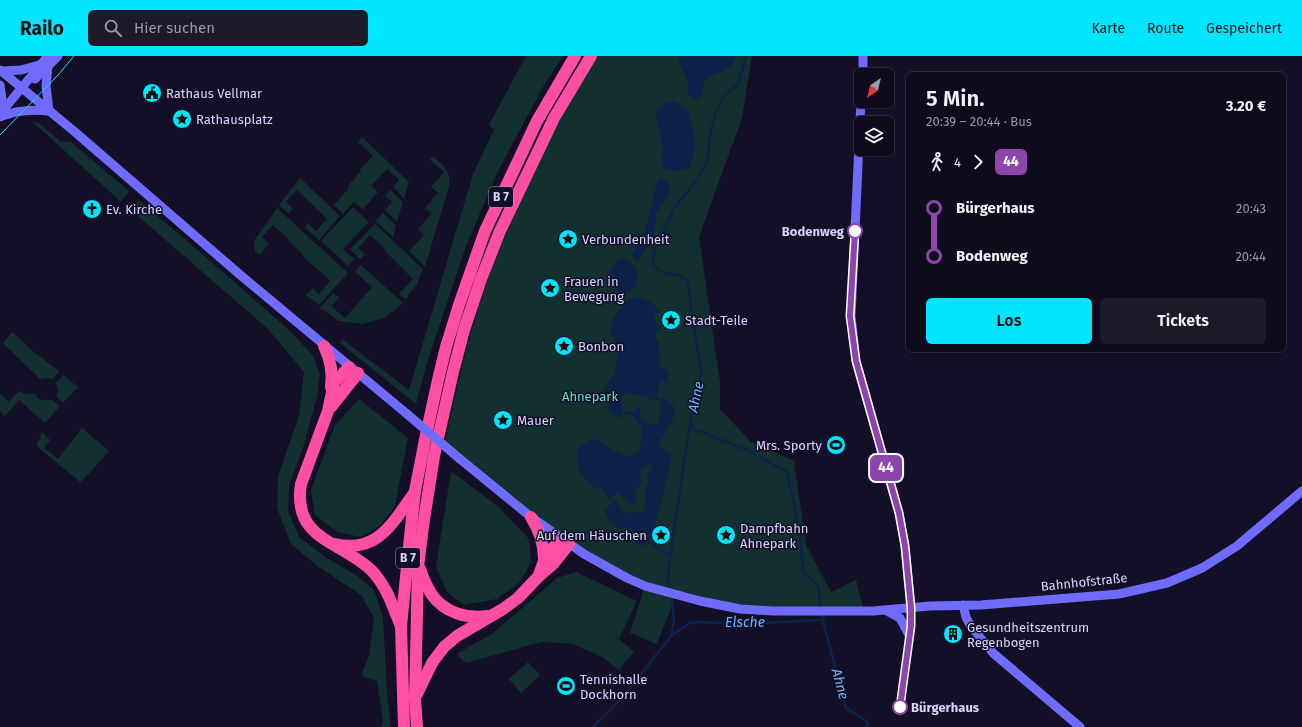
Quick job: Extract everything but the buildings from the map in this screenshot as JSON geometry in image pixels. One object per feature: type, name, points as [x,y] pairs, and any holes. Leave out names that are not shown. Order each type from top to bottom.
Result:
[{"type":"highway","name":"B 7","points":[[404,727],[401,626],[415,491],[446,347],[485,231],[537,121],[575,56]]},
{"type":"highway","name":"B 7","points":[[417,727],[415,699],[418,567],[435,449],[453,372],[464,330],[500,231],[554,118],[591,56]]},
{"type":"highway","points":[[324,346],[332,368],[328,411]]},
{"type":"highway","points":[[330,397],[334,383],[353,370]]},
{"type":"highway","points":[[353,370],[328,411],[303,477],[300,498],[302,513],[308,525],[318,535],[365,565],[377,576],[388,594],[401,626]]},
{"type":"highway","points":[[329,542],[342,546],[355,546],[375,540],[386,531],[415,491]]},
{"type":"highway","points":[[531,517],[542,539],[544,560]]},
{"type":"highway","points":[[538,577],[549,550],[553,546],[567,542]]},
{"type":"highway","points":[[415,699],[432,663],[444,647],[457,636],[518,598],[553,564],[567,542]]},
{"type":"highway","points":[[418,567],[433,596],[448,609],[461,615],[468,616],[481,617],[495,613]]},
{"type":"main road","points":[[0,115],[22,110],[49,111],[44,65],[48,56]]},
{"type":"main road","points":[[0,115],[22,88],[44,65],[58,56]]},
{"type":"main road","points":[[863,68],[864,56]]},
{"type":"main road","points":[[1,71],[20,70],[44,65]]},
{"type":"main road","name":"Bahnhofstraße","points":[[1,71],[324,346],[407,414],[460,460],[531,517],[608,569],[645,586],[700,601],[740,609],[831,612],[886,610],[1119,594],[1167,583],[1202,568],[1237,546],[1302,491]]},
{"type":"main road","points":[[0,85],[2,100],[0,115]]},
{"type":"main road","points":[[861,108],[850,316],[856,361],[899,513],[905,546],[911,608]]},
{"type":"main road","points":[[963,605],[970,625],[993,654],[1080,727]]},
{"type":"main road","points":[[886,610],[900,618],[909,635]]},
{"type":"green space","points":[[526,56],[563,56],[543,87],[498,171],[466,246],[428,360],[416,404],[340,343],[342,339],[409,390],[473,174],[494,130],[489,125]]},
{"type":"green space","name":"Ahnepark","points":[[597,56],[752,56],[742,118],[699,237],[720,382],[720,409],[751,442],[794,461],[806,545],[831,592],[856,580],[864,611],[773,611],[676,595],[657,644],[630,633],[645,586],[564,540],[444,445],[468,342],[490,272],[524,192],[559,119]]},
{"type":"green space","points":[[33,122],[40,124],[60,141],[71,142],[129,191],[121,202]]},
{"type":"green space","points":[[362,137],[409,182],[404,199],[393,187],[399,179],[387,169],[371,186],[378,192],[363,209],[354,202],[343,214],[334,205],[349,188],[348,186],[361,171],[360,169],[373,156],[358,142]]},
{"type":"green space","points":[[433,156],[448,172],[449,186],[425,267],[409,251],[424,235],[418,229],[431,214],[425,208],[438,193],[431,187],[444,172],[430,160]]},
{"type":"green space","points":[[300,178],[340,216],[319,240],[305,228],[308,223],[316,231],[327,219],[297,190],[286,202],[293,209],[288,213],[279,205]]},
{"type":"green space","points":[[390,190],[403,202],[397,222],[385,210],[392,202],[385,196]]},
{"type":"green space","points":[[139,200],[291,332],[313,356],[320,374],[317,397],[304,445],[289,486],[288,511],[299,537],[325,557],[356,575],[374,590],[383,617],[387,693],[391,727],[381,727],[383,721],[377,681],[361,676],[369,656],[374,618],[361,595],[316,565],[291,544],[277,508],[278,476],[299,416],[304,372],[268,329],[131,210]]},
{"type":"green space","points":[[353,207],[369,222],[343,249],[354,259],[348,266],[321,241]]},
{"type":"green space","points":[[277,208],[348,273],[319,305],[306,295],[312,288],[319,294],[330,281],[273,225],[262,237],[269,243],[260,255],[255,251],[254,241]]},
{"type":"green space","points":[[383,213],[396,225],[393,237],[375,221]]},
{"type":"green space","points":[[375,224],[423,269],[417,284],[406,299],[399,294],[413,279],[370,235],[358,248],[365,254],[360,259],[350,249]]},
{"type":"green space","points":[[361,265],[403,303],[386,317],[363,324],[339,321],[320,308],[333,293],[339,298],[331,306],[345,318],[372,287],[355,272]]},
{"type":"green space","points":[[12,332],[34,352],[59,371],[53,379],[40,379],[3,343]]},
{"type":"green space","points":[[63,375],[78,387],[63,403],[56,396],[58,390],[56,383]]},
{"type":"green space","points":[[19,391],[25,394],[35,394],[42,400],[52,400],[60,406],[45,423],[19,400],[5,416],[0,411],[0,394],[9,402]]},
{"type":"green space","points":[[359,399],[408,438],[395,506],[381,525],[361,537],[337,532],[315,515],[311,490],[335,425]]},
{"type":"green space","points":[[82,428],[109,451],[80,482],[37,446],[37,442],[41,439],[39,437],[42,432],[50,440],[44,448],[58,459]]},
{"type":"green space","points":[[451,471],[500,508],[529,539],[531,562],[520,582],[497,599],[464,605],[447,592],[436,567]]},
{"type":"green space","points":[[576,572],[637,601],[619,639],[634,652],[619,670],[602,657],[573,644],[541,642],[466,663],[456,654],[492,634],[557,578]]},
{"type":"green space","points":[[528,662],[540,675],[521,693],[509,679]]},
{"type":"water","points":[[679,56],[736,56],[730,67],[708,78],[702,92],[702,98],[695,99],[687,93],[688,83],[680,66]]},
{"type":"water","points":[[673,101],[680,104],[689,113],[695,137],[695,149],[689,168],[675,171],[662,167],[663,145],[655,115],[662,105]]},
{"type":"water","points":[[660,178],[667,180],[669,183],[669,193],[656,213],[655,230],[650,243],[637,261],[632,255],[645,231],[657,182]]},
{"type":"water","points":[[621,257],[628,260],[633,265],[638,277],[634,288],[629,292],[621,294],[611,284],[608,276],[612,267]]},
{"type":"water","points":[[636,297],[650,302],[660,312],[659,314],[655,314],[654,321],[659,324],[660,328],[655,335],[660,345],[658,351],[660,354],[660,367],[669,372],[667,379],[669,382],[662,381],[659,383],[659,391],[657,396],[650,401],[647,397],[630,393],[624,394],[620,397],[623,412],[620,418],[614,416],[610,412],[610,403],[608,399],[602,398],[601,395],[615,372],[616,361],[621,348],[615,342],[610,328],[619,309],[631,299]]},
{"type":"water","points":[[661,398],[667,400],[675,408],[672,422],[659,442],[660,446],[672,454],[659,513],[648,541],[644,545],[640,546],[632,540],[634,530],[629,527],[620,529],[609,519],[605,511],[614,500],[616,500],[622,510],[626,513],[643,512],[645,506],[645,491],[648,480],[647,475],[653,467],[652,464],[641,469],[641,482],[635,489],[637,500],[634,504],[629,503],[619,492],[609,500],[601,487],[595,488],[585,478],[579,469],[577,459],[580,445],[594,439],[606,444],[611,450],[618,452],[625,457],[637,453],[641,449],[642,429],[632,415],[636,409],[641,406],[639,413],[644,421],[650,425],[658,423],[661,408],[659,401]]},
{"type":"waterway","name":"Ahne","points":[[746,56],[738,85],[726,93],[716,111],[710,135],[708,159],[696,182],[674,208],[654,253],[652,264],[659,271],[683,277],[688,283],[695,337],[702,371],[690,423],[694,429],[747,450],[787,472],[800,532],[803,571],[818,587],[824,625],[846,708],[868,722],[866,727]]},
{"type":"waterway","points":[[656,397],[660,400]]},
{"type":"waterway","points":[[623,412],[633,414]]},
{"type":"waterway","name":"Elsche","points":[[670,557],[690,423]]},
{"type":"waterway","name":"Elsche","points":[[648,541],[670,557],[668,578],[670,590]]},
{"type":"waterway","name":"Elsche","points":[[593,727],[624,696],[671,636],[674,619],[671,595]]},
{"type":"waterway","name":"Elsche","points":[[672,635],[690,623],[699,622],[741,624],[823,620]]},
{"type":"tram line","points":[[0,135],[58,75],[74,56]]},
{"type":"bus line","name":"44","points":[[855,231],[850,316],[853,342],[856,361],[899,513],[905,546],[911,608],[911,626],[900,707]]},
{"type":"place","name":"Rathaus Vellmar","points":[[152,93]]},
{"type":"place","name":"Rathausplatz","points":[[182,119]]},
{"type":"place","name":"Ev. Kirche","points":[[92,209]]},
{"type":"place","name":"Bodenweg","points":[[855,231]]},
{"type":"place","name":"Verbundenheit","points":[[568,239]]},
{"type":"place","name":"Frauen in Bewegung","points":[[550,288]]},
{"type":"place","name":"Stadt-Teile","points":[[671,320]]},
{"type":"place","name":"Bonbon","points":[[564,346]]},
{"type":"place","name":"Mauer","points":[[503,420]]},
{"type":"place","name":"Mrs. Sporty","points":[[836,445]]},
{"type":"place","name":"Auf dem Häuschen","points":[[661,535]]},
{"type":"place","name":"Dampfbahn Ahnepark","points":[[726,535]]},
{"type":"place","name":"Gesundheitszentrum Regenbogen","points":[[953,634]]},
{"type":"place","name":"Tennishalle Dockhorn","points":[[566,686]]},
{"type":"place","name":"Bürgerhaus","points":[[900,707]]}]
